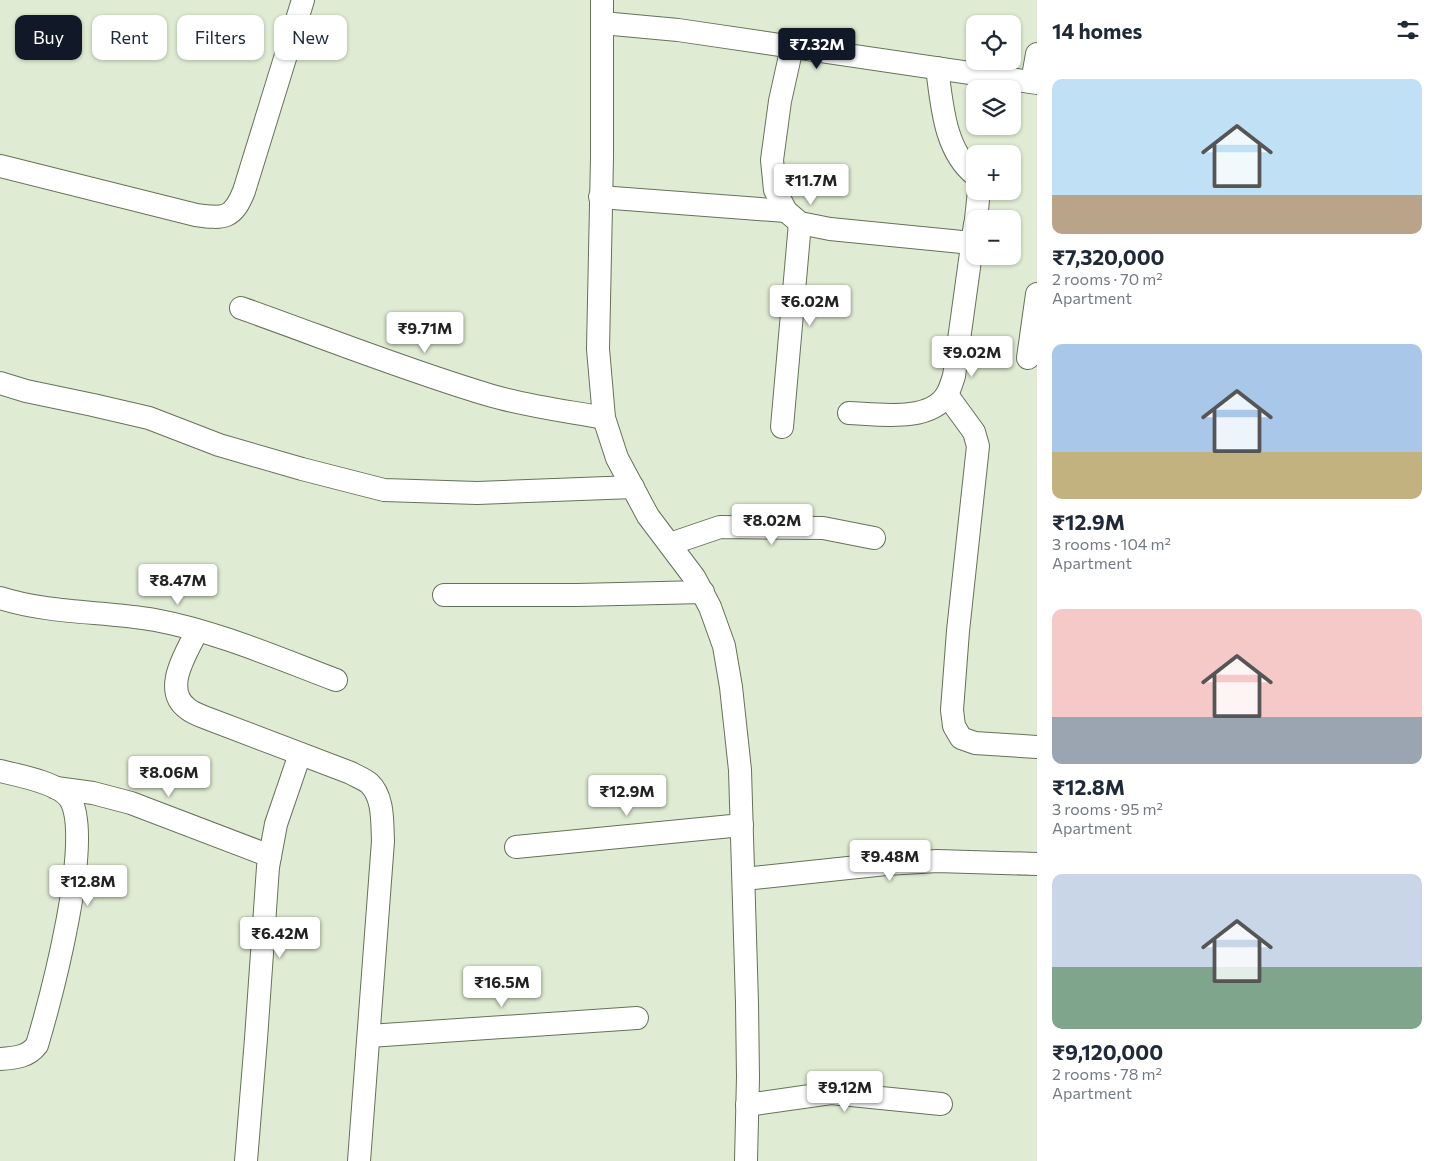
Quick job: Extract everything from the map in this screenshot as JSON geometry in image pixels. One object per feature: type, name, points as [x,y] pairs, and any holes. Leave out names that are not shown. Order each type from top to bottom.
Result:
[{"type":"street","points":[[0,166],[196,215],[217,218],[230,215],[239,206],[303,0]]},
{"type":"street","points":[[602,0],[598,349],[604,418],[617,458],[648,516],[694,577],[710,607],[724,646],[731,687],[740,770],[744,879],[746,1161]]},
{"type":"street","points":[[602,23],[678,30],[1034,82],[1037,54]]},
{"type":"street","points":[[782,427],[793,217],[775,190],[772,160],[780,101],[792,47]]},
{"type":"street","points":[[937,68],[944,116],[953,145],[962,164],[966,167]]},
{"type":"street","points":[[600,197],[793,217],[830,229],[966,233]]},
{"type":"street","points":[[849,413],[919,413],[935,407],[947,395],[954,376],[970,265]]},
{"type":"street","points":[[1028,358],[1037,294]]},
{"type":"street","points":[[241,308],[490,395],[546,408],[604,418]]},
{"type":"street","points":[[0,384],[149,418],[219,445],[302,470],[384,490],[477,493],[633,487]]},
{"type":"street","points":[[947,395],[974,432],[978,446],[958,631],[952,710],[954,726],[961,738],[975,743],[1037,747]]},
{"type":"street","points":[[670,544],[720,526],[823,528],[874,538]]},
{"type":"street","points":[[444,595],[578,595],[702,592]]},
{"type":"street","points":[[0,598],[52,609],[156,620],[250,648],[336,680]]},
{"type":"street","points":[[197,631],[178,670],[176,688],[180,701],[188,710],[351,773],[369,783],[378,797],[382,814],[383,841],[359,1161]]},
{"type":"street","points":[[246,1161],[264,910],[270,856],[276,824],[300,754]]},
{"type":"street","points":[[0,771],[24,776],[56,788],[93,793],[131,803],[270,856]]},
{"type":"street","points":[[0,1059],[17,1058],[31,1053],[37,1045],[63,936],[75,876],[76,813],[69,797],[56,788]]},
{"type":"street","points":[[516,847],[742,825]]},
{"type":"street","points":[[744,879],[886,864],[937,861],[1037,864]]},
{"type":"street","points":[[369,1036],[637,1018]]},
{"type":"street","points":[[747,1104],[831,1092],[941,1104]]}]
